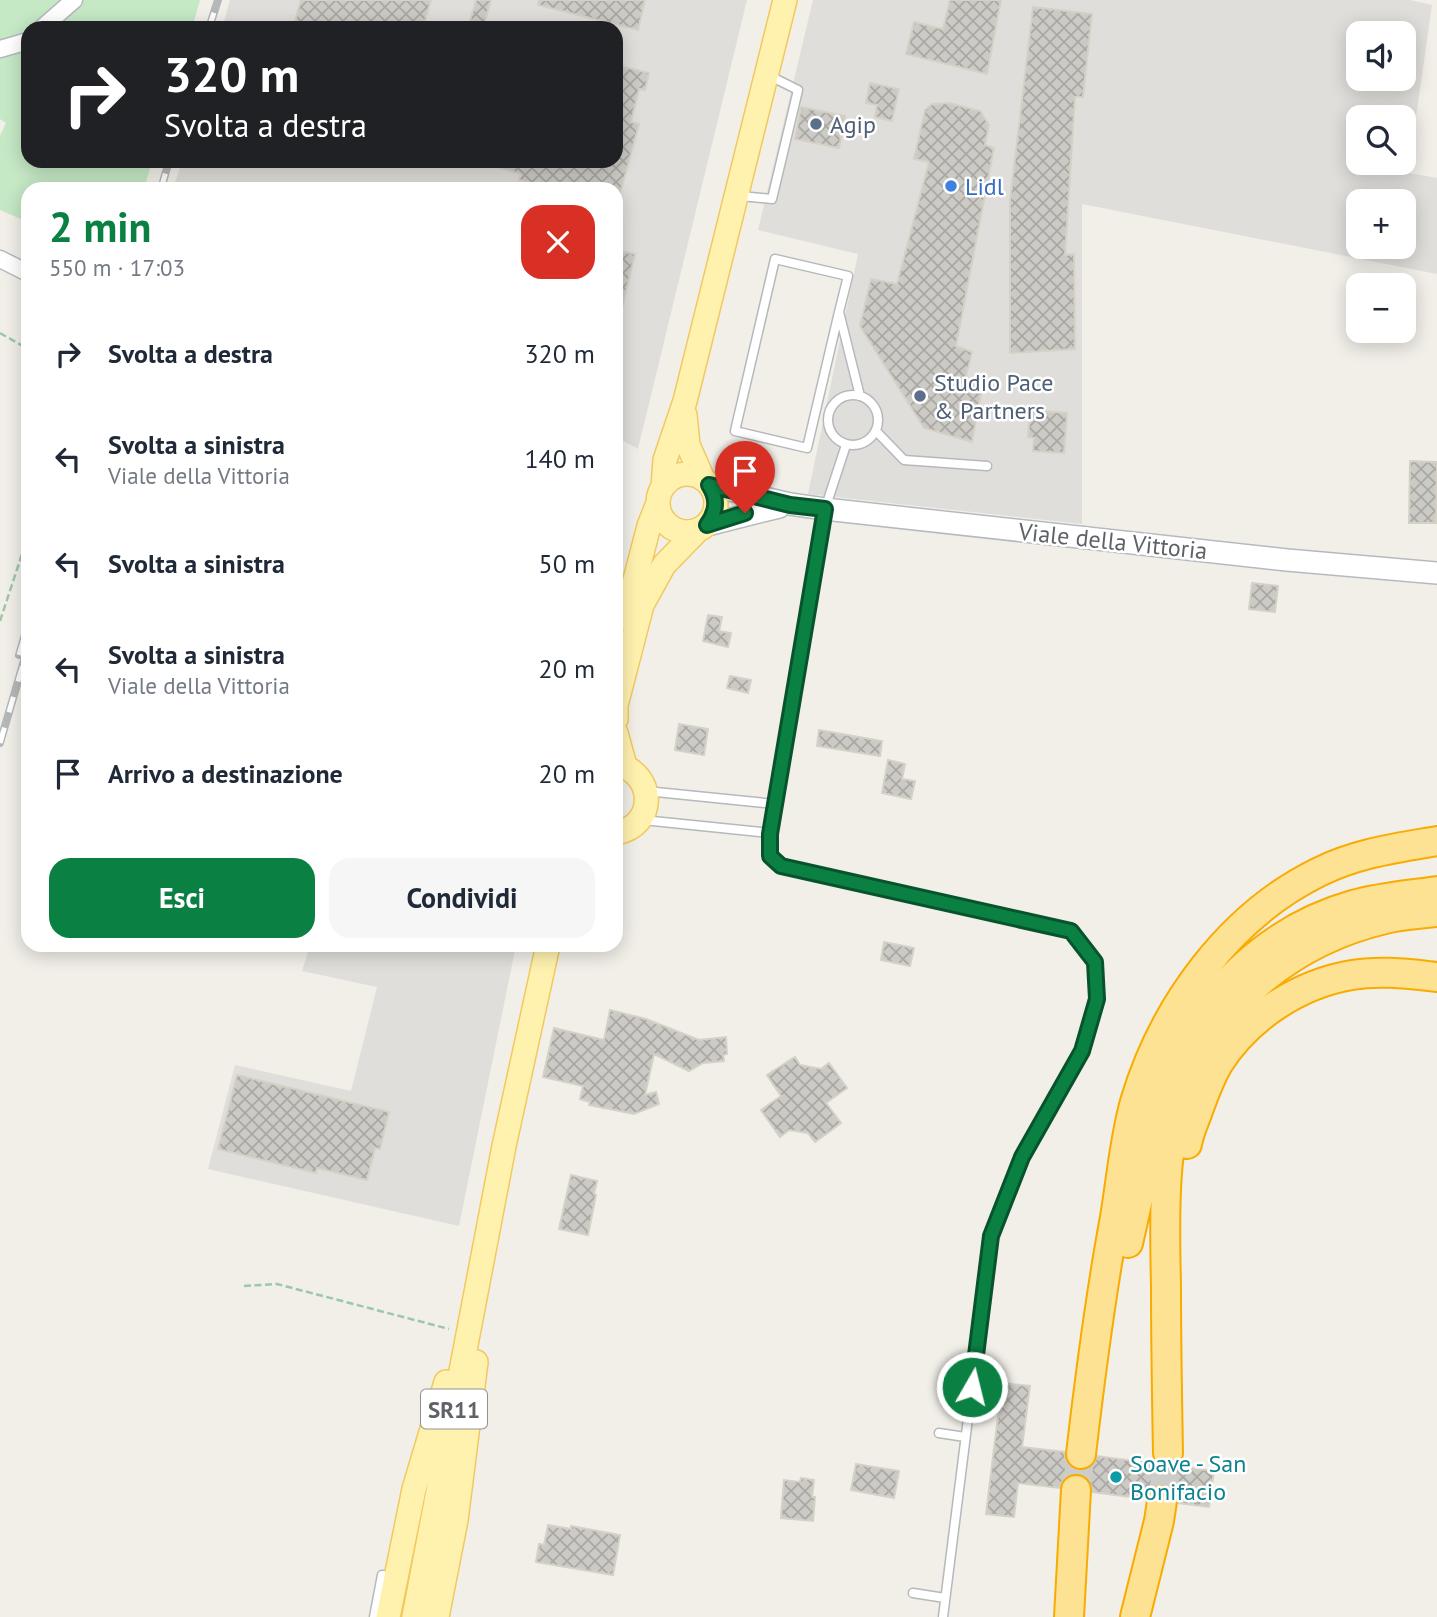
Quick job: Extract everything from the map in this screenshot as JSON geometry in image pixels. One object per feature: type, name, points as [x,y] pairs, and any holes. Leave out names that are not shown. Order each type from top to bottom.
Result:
[{"type":"highway","points":[[1081,1454],[1109,1250],[1135,1102],[1157,1047],[1183,998],[1208,961],[1239,928],[1292,887],[1347,860],[1378,851],[1437,841]]},
{"type":"highway","points":[[1088,1393],[1130,1233],[1160,1095],[1184,1042],[1209,1003],[1245,965],[1272,944],[1311,920],[1355,904],[1437,891]]},
{"type":"highway","points":[[1437,912],[1386,919],[1354,928],[1294,955],[1265,976],[1230,1011],[1203,1049],[1185,1086],[1174,1124],[1166,1184],[1167,1459],[1182,1177],[1188,1139],[1217,1065],[1239,1036],[1263,1015],[1289,997],[1320,983],[1353,974],[1381,972],[1437,977]]},
{"type":"highway","points":[[1069,1617],[1076,1490]]},
{"type":"highway","points":[[1135,1617],[1162,1501]]},
{"type":"main road","points":[[623,626],[649,526],[660,495],[665,460],[685,401],[785,0]]},
{"type":"main road","points":[[623,678],[642,605],[664,565],[702,528],[715,510],[716,501],[688,445],[684,430],[685,401]]},
{"type":"main road","points":[[702,528],[689,532],[674,529],[662,519],[660,495],[669,480],[686,474],[706,482]]},
{"type":"main road","points":[[623,766],[642,780],[646,791],[645,811],[640,820],[623,830]]},
{"type":"main road","points":[[388,1617],[414,1489],[476,1289],[546,952]]},
{"type":"main road","points":[[437,1617],[456,1520],[470,1423],[478,1350],[476,1289]]},
{"type":"main road","name":"SR11","points":[[414,1617],[476,1289]]},
{"type":"street","points":[[50,21],[74,0]]},
{"type":"street","points":[[0,49],[21,43]]},
{"type":"street","points":[[0,259],[21,270]]},
{"type":"street","name":"Viale della Vittoria","points":[[706,482],[790,505],[1259,557],[1437,573]]},
{"type":"street","name":"Viale della Vittoria","points":[[702,528],[745,513],[790,505]]},
{"type":"lane","points":[[737,196],[772,199],[799,90],[767,75]]},
{"type":"lane","points":[[775,259],[848,276],[839,312],[807,448],[735,431],[775,259]]},
{"type":"lane","points":[[839,312],[860,396]]},
{"type":"lane","points":[[851,395],[860,396],[874,406],[878,422],[876,431],[864,443],[846,445],[835,438],[828,426],[830,409],[835,402],[851,395]]},
{"type":"lane","points":[[813,423],[828,426]]},
{"type":"lane","points":[[876,431],[904,460],[987,466]]},
{"type":"lane","points":[[846,445],[825,509],[770,834],[770,856],[781,866],[1071,931],[1095,962],[1097,999],[1082,1051],[1022,1157],[991,1236],[943,1617]]},
{"type":"lane","points":[[646,791],[775,804]]},
{"type":"lane","points":[[640,820],[770,834]]},
{"type":"lane","points":[[939,1433],[965,1437]]},
{"type":"lane","points":[[374,1617],[382,1575],[396,1577]]},
{"type":"lane","points":[[913,1593],[945,1598]]},
{"type":"path","points":[[0,333],[21,345]]},
{"type":"path","points":[[0,621],[21,557]]},
{"type":"path","points":[[244,1286],[277,1284],[462,1333]]},
{"type":"shaded area","points":[[230,0],[747,0],[638,449],[623,441],[623,182],[175,182],[180,168],[623,168],[623,21],[224,21]]},
{"type":"shaded area","points":[[813,0],[1410,0],[1432,5],[1416,117],[1416,105],[1346,105],[1346,175],[1416,174],[1437,178],[1437,274],[1361,259],[1416,259],[1416,189],[1346,189],[1346,256],[1082,204],[1082,524],[808,494],[858,254],[758,230]]},
{"type":"shaded area","points":[[308,952],[515,952],[459,1226],[208,1169],[235,1065],[351,1091],[377,987],[302,971]]},
{"type":"green space","points":[[0,0],[200,0],[194,21],[21,21],[21,168],[150,168],[146,182],[21,182],[21,219],[0,210],[0,136],[6,123],[0,119]]},
{"type":"building","points":[[301,0],[431,0],[425,21],[295,21]]},
{"type":"building","points":[[476,0],[491,0],[485,21],[470,21]]},
{"type":"building","points":[[539,0],[645,0],[638,30],[623,26],[623,21],[602,21],[538,5]]},
{"type":"building","points":[[950,0],[1001,0],[987,74],[906,54],[914,22],[943,29]]},
{"type":"building","points":[[1033,7],[1092,14],[1083,97],[1075,97],[1065,255],[1074,254],[1075,349],[1010,353],[1010,201]]},
{"type":"building","points":[[623,67],[649,73],[645,90],[639,89],[631,122],[639,124],[623,183],[526,182],[519,180],[521,174],[500,168],[623,168]]},
{"type":"building","points":[[870,83],[899,89],[892,121],[875,117],[877,105],[866,103]]},
{"type":"building","points":[[949,103],[980,111],[989,125],[985,145],[994,148],[956,346],[972,352],[966,377],[983,383],[972,442],[924,428],[860,326],[871,279],[897,284],[929,162],[914,159],[925,110],[932,104]]},
{"type":"building","points":[[801,107],[845,116],[839,148],[795,139]]},
{"type":"building","points":[[623,251],[635,254],[623,304]]},
{"type":"building","points":[[1030,410],[1067,413],[1064,453],[1033,451],[1034,438],[1028,437]]},
{"type":"building","points":[[1410,461],[1437,462],[1436,523],[1409,523]]},
{"type":"building","points":[[1252,583],[1278,586],[1275,612],[1249,609]]},
{"type":"building","points":[[708,615],[722,617],[719,631],[731,633],[728,647],[703,641]]},
{"type":"building","points":[[730,676],[751,680],[748,693],[727,688]]},
{"type":"building","points":[[679,724],[708,729],[704,755],[675,750]]},
{"type":"building","points":[[819,730],[882,741],[880,756],[817,746]]},
{"type":"building","points":[[888,760],[905,764],[902,779],[915,781],[911,799],[882,793]]},
{"type":"building","points":[[884,942],[914,948],[910,966],[881,960]]},
{"type":"building","points":[[610,1010],[646,1019],[699,1040],[726,1037],[727,1054],[723,1055],[724,1061],[703,1063],[689,1071],[654,1054],[645,1095],[656,1092],[659,1104],[634,1114],[589,1105],[590,1102],[580,1099],[583,1086],[543,1077],[554,1028],[604,1040]]},
{"type":"building","points":[[795,1057],[800,1065],[821,1069],[829,1063],[847,1088],[826,1103],[841,1123],[815,1142],[808,1133],[789,1130],[780,1137],[761,1110],[781,1096],[767,1075]]},
{"type":"building","points":[[237,1075],[389,1112],[380,1149],[375,1148],[367,1180],[317,1168],[316,1173],[218,1149]]},
{"type":"building","points":[[571,1175],[597,1181],[588,1235],[559,1229]]},
{"type":"building","name":"Soave - San Bonifacio","points":[[1002,1383],[1030,1386],[1022,1447],[1064,1452],[1071,1467],[1080,1471],[1094,1464],[1097,1456],[1156,1464],[1168,1470],[1178,1466],[1214,1471],[1209,1507],[1178,1503],[1178,1496],[1173,1488],[1164,1485],[1149,1490],[1145,1499],[1093,1492],[1090,1482],[1076,1473],[1068,1476],[1060,1488],[1018,1483],[1014,1517],[986,1514]]},
{"type":"building","points":[[856,1464],[899,1471],[894,1498],[851,1490]]},
{"type":"building","points":[[801,1478],[814,1480],[813,1521],[781,1518],[784,1480],[800,1482]]},
{"type":"building","points":[[548,1525],[571,1529],[571,1526],[620,1535],[613,1575],[536,1562],[539,1544],[544,1545]]},
{"type":"tunnel","points":[[1076,1490],[1081,1454]]},
{"type":"tunnel","points":[[1162,1501],[1167,1465]]},
{"type":"railway","points":[[211,21],[218,0]]},
{"type":"railway","points":[[163,182],[167,168]]},
{"type":"railway","points":[[19,655],[21,648]]},
{"type":"railway","points":[[0,743],[21,671]]},
{"type":"place","name":"Agip","points":[[816,124]]},
{"type":"place","name":"Lidl","points":[[951,186]]},
{"type":"place","name":"Studio Pace & Partners","points":[[920,396]]},
{"type":"place","name":"Soave - San Bonifacio","points":[[1116,1477]]},
{"type":"route","points":[[745,513],[707,525],[715,510],[716,501],[709,485],[790,505],[825,509],[770,834],[770,856],[781,866],[1071,931],[1095,962],[1097,999],[1082,1051],[1022,1157],[991,1236],[972,1387]]}]
